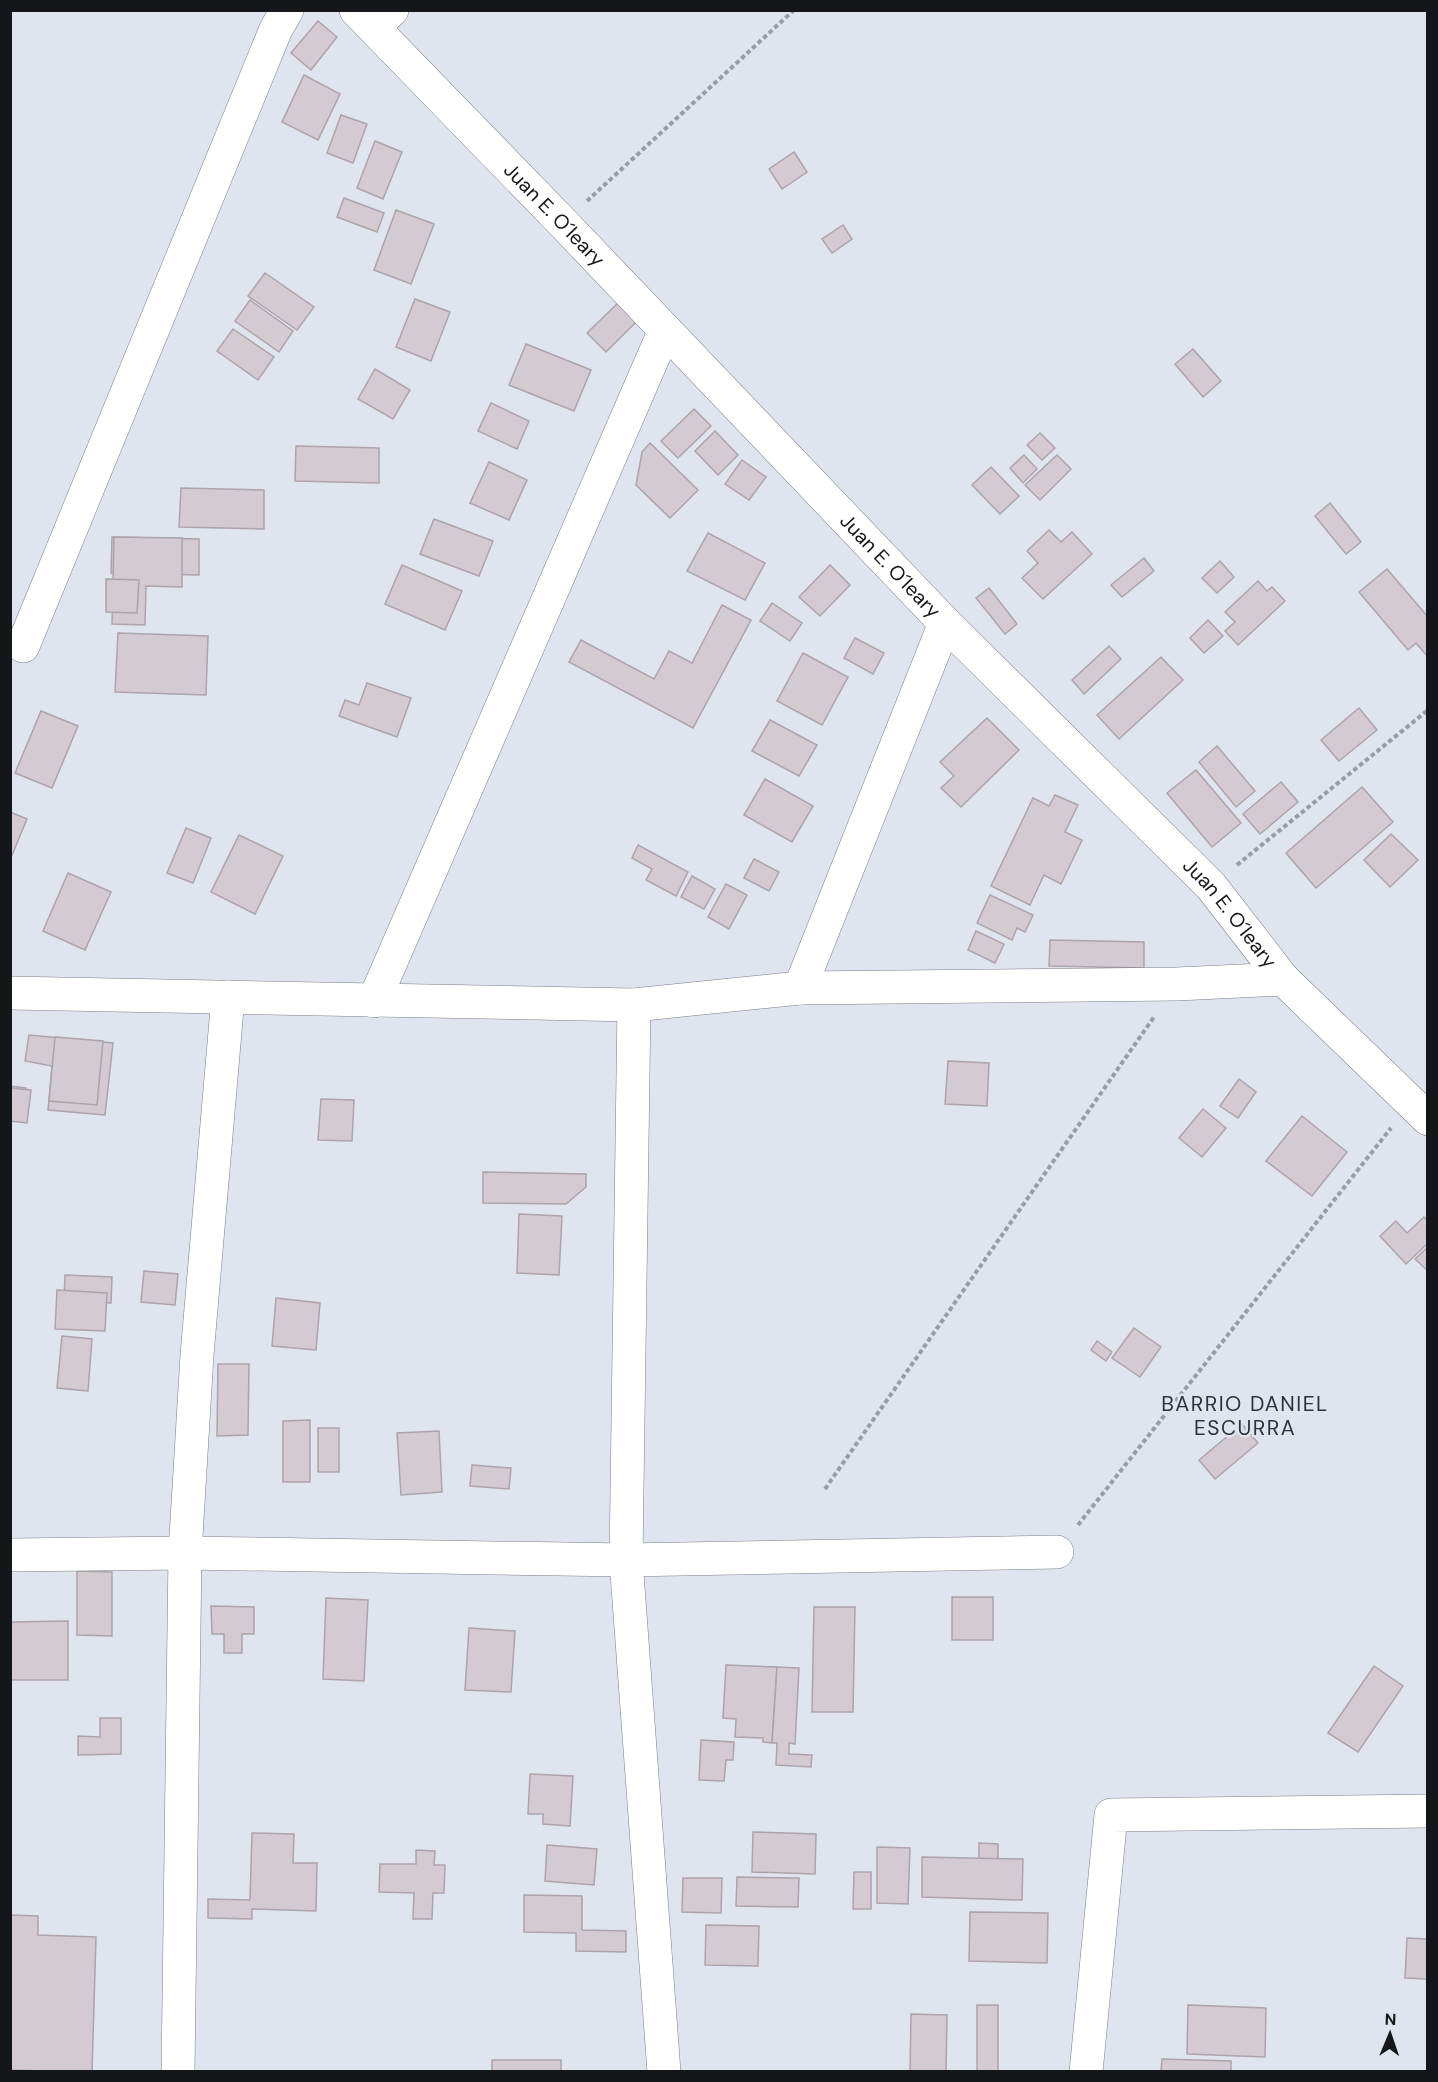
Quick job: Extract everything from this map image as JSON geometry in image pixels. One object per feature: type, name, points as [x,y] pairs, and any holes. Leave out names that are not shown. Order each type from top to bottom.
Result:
[{"type":"street","points":[[23,646],[276,29],[286,10]]},
{"type":"street","name":"Juan E. O´leary","points":[[373,16],[563,223],[945,623],[1211,886],[1283,979],[1419,1110]]},
{"type":"street","points":[[374,1001],[665,330]]},
{"type":"street","points":[[800,988],[945,623]]},
{"type":"street","points":[[10,993],[634,1005],[800,988],[1177,984],[1283,979]]},
{"type":"street","points":[[178,2072],[185,1553],[197,1355],[228,997]]},
{"type":"street","points":[[634,1005],[626,1560],[664,2072]]},
{"type":"street","points":[[10,1555],[185,1553],[626,1560],[1057,1552]]},
{"type":"street","points":[[1086,2072],[1112,1815],[1428,1811]]},
{"type":"path","points":[[563,223],[794,10]]},
{"type":"path","points":[[1211,886],[1428,710]]},
{"type":"path","points":[[825,1489],[1177,984]]},
{"type":"path","points":[[1057,1552],[1419,1110]]},
{"type":"building","points":[[318,21],[337,37],[311,70],[291,53]]},
{"type":"building","points":[[304,75],[340,94],[318,140],[282,122]]},
{"type":"building","points":[[341,115],[367,124],[353,163],[327,153]]},
{"type":"building","points":[[375,141],[402,152],[383,199],[357,188]]},
{"type":"building","points":[[794,152],[807,172],[782,189],[769,169]]},
{"type":"building","points":[[344,198],[384,213],[377,232],[337,217]]},
{"type":"building","points":[[396,210],[434,224],[411,284],[374,270]]},
{"type":"building","points":[[843,225],[852,239],[832,253],[822,239]]},
{"type":"building","points":[[265,273],[314,307],[297,330],[248,296]]},
{"type":"building","points":[[415,299],[450,312],[431,361],[396,347]]},
{"type":"building","points":[[250,300],[293,331],[279,352],[235,321]]},
{"type":"building","points":[[619,302],[638,320],[606,352],[587,333]]},
{"type":"building","points":[[233,329],[274,357],[258,380],[217,351]]},
{"type":"building","points":[[526,344],[591,370],[574,411],[509,385]]},
{"type":"building","points":[[1193,349],[1221,381],[1203,397],[1175,364]]},
{"type":"building","points":[[375,369],[410,390],[393,419],[358,399]]},
{"type":"building","points":[[491,403],[529,421],[517,449],[478,431]]},
{"type":"building","points":[[694,409],[711,426],[678,458],[661,441]]},
{"type":"building","points":[[715,431],[738,455],[718,475],[695,451]]},
{"type":"building","points":[[1040,433],[1055,448],[1042,460],[1027,445]]},
{"type":"building","points":[[650,443],[698,490],[670,518],[636,485],[642,452]]},
{"type":"building","points":[[296,446],[379,448],[379,483],[295,481]]},
{"type":"building","points":[[1024,455],[1037,469],[1023,483],[1010,468]]},
{"type":"building","points":[[1057,455],[1071,469],[1040,500],[1025,485]]},
{"type":"building","points":[[742,460],[766,477],[749,500],[725,484]]},
{"type":"building","points":[[489,462],[527,480],[509,520],[470,503]]},
{"type":"building","points":[[991,467],[1019,496],[1000,514],[972,485]]},
{"type":"building","points":[[181,488],[264,490],[264,529],[179,527]]},
{"type":"building","points":[[1330,503],[1361,542],[1346,554],[1315,516]]},
{"type":"building","points":[[434,519],[493,541],[479,576],[420,554]]},
{"type":"building","points":[[1049,530],[1061,542],[1072,532],[1092,554],[1043,599],[1022,578],[1038,563],[1027,551]]},
{"type":"building","points":[[708,533],[765,563],[745,600],[687,571]]},
{"type":"building","points":[[112,537],[199,539],[199,575],[111,573]]},
{"type":"building","points":[[114,537],[182,538],[182,587],[146,586],[145,625],[112,624]]},
{"type":"building","points":[[1144,558],[1154,571],[1122,597],[1111,585]]},
{"type":"building","points":[[1220,561],[1234,577],[1217,593],[1202,578]]},
{"type":"building","points":[[402,565],[462,591],[445,630],[385,604]]},
{"type":"building","points":[[830,565],[850,585],[820,616],[799,597]]},
{"type":"building","points":[[1387,569],[1428,617],[1428,657],[1416,643],[1408,650],[1359,592]]},
{"type":"building","points":[[106,579],[139,580],[137,613],[106,612]]},
{"type":"building","points":[[1258,581],[1267,591],[1272,587],[1285,601],[1238,645],[1225,631],[1235,622],[1225,612]]},
{"type":"building","points":[[989,588],[1017,624],[1005,634],[976,598]]},
{"type":"building","points":[[772,603],[802,623],[790,641],[760,621]]},
{"type":"building","points":[[722,605],[751,620],[693,728],[569,662],[581,640],[654,679],[669,651],[692,663]]},
{"type":"building","points":[[1208,620],[1223,636],[1204,653],[1190,638]]},
{"type":"building","points":[[118,633],[208,636],[206,695],[115,692]]},
{"type":"building","points":[[855,638],[884,653],[873,674],[844,658]]},
{"type":"building","points":[[1109,646],[1121,659],[1084,694],[1072,680]]},
{"type":"building","points":[[803,653],[848,677],[822,725],[777,701]]},
{"type":"building","points":[[1161,657],[1183,680],[1119,739],[1097,715]]},
{"type":"building","points":[[367,683],[411,698],[397,737],[339,716],[345,700],[359,705]]},
{"type":"building","points":[[1359,708],[1377,730],[1339,761],[1321,740]]},
{"type":"building","points":[[41,711],[78,726],[52,788],[15,773]]},
{"type":"building","points":[[987,718],[1019,750],[961,807],[941,788],[954,776],[940,762]]},
{"type":"building","points":[[770,720],[817,745],[799,776],[752,751]]},
{"type":"building","points":[[1217,746],[1255,791],[1236,807],[1199,762]]},
{"type":"building","points":[[1196,770],[1241,823],[1212,847],[1167,793]]},
{"type":"building","points":[[765,779],[813,806],[792,842],[744,815]]},
{"type":"building","points":[[1281,782],[1298,802],[1260,834],[1243,814]]},
{"type":"building","points":[[1362,787],[1393,822],[1316,888],[1286,853]]},
{"type":"building","points":[[1055,795],[1078,805],[1065,832],[1082,840],[1061,884],[1044,875],[1030,905],[991,886],[1033,798],[1049,806]]},
{"type":"building","points":[[10,812],[27,819],[10,860]]},
{"type":"building","points":[[186,828],[211,838],[193,883],[167,873]]},
{"type":"building","points":[[1391,834],[1418,860],[1390,887],[1364,860]]},
{"type":"building","points":[[239,835],[283,856],[255,914],[211,892]]},
{"type":"building","points":[[638,845],[688,872],[676,896],[646,880],[652,869],[632,858]]},
{"type":"building","points":[[754,859],[779,872],[769,891],[744,878]]},
{"type":"building","points":[[68,873],[111,892],[85,950],[43,931]]},
{"type":"building","points":[[692,876],[715,889],[704,909],[681,897]]},
{"type":"building","points":[[726,884],[747,895],[729,929],[708,917]]},
{"type":"building","points":[[990,895],[1033,915],[1025,932],[1017,928],[1012,940],[977,923]]},
{"type":"building","points":[[976,931],[1004,944],[995,963],[968,950]]},
{"type":"building","points":[[1050,940],[1144,942],[1144,968],[1049,966]]},
{"type":"building","points":[[29,1035],[113,1043],[105,1115],[48,1110],[52,1066],[25,1061]]},
{"type":"building","points":[[55,1037],[103,1041],[97,1105],[49,1101]]},
{"type":"building","points":[[948,1061],[989,1063],[987,1106],[945,1104]]},
{"type":"building","points":[[1239,1079],[1256,1092],[1238,1118],[1220,1106]]},
{"type":"building","points":[[10,1086],[26,1088],[24,1120],[10,1119]]},
{"type":"building","points":[[10,1088],[31,1090],[27,1123],[10,1121]]},
{"type":"building","points":[[321,1099],[354,1100],[352,1141],[318,1140]]},
{"type":"building","points":[[1203,1109],[1226,1128],[1202,1157],[1179,1138]]},
{"type":"building","points":[[1302,1116],[1347,1152],[1312,1196],[1266,1161]]},
{"type":"building","points":[[483,1172],[586,1174],[586,1187],[566,1204],[483,1203]]},
{"type":"building","points":[[519,1214],[562,1216],[559,1275],[517,1273]]},
{"type":"building","points":[[1424,1217],[1428,1221],[1428,1243],[1406,1264],[1380,1236],[1396,1221],[1407,1233]]},
{"type":"building","points":[[1428,1247],[1428,1271],[1415,1259]]},
{"type":"building","points":[[144,1271],[178,1274],[175,1305],[141,1302]]},
{"type":"building","points":[[65,1275],[112,1277],[111,1303],[64,1300]]},
{"type":"building","points":[[57,1290],[107,1293],[105,1331],[55,1329]]},
{"type":"building","points":[[276,1298],[320,1303],[316,1350],[272,1346]]},
{"type":"building","points":[[1134,1328],[1161,1347],[1140,1377],[1112,1358]]},
{"type":"building","points":[[62,1336],[92,1339],[88,1391],[57,1388]]},
{"type":"building","points":[[1097,1341],[1112,1352],[1106,1361],[1091,1350]]},
{"type":"building","points":[[218,1364],[249,1364],[248,1435],[217,1436]]},
{"type":"building","points":[[310,1420],[310,1482],[283,1482],[283,1421]]},
{"type":"building","points":[[1242,1424],[1258,1443],[1215,1479],[1199,1460]]},
{"type":"building","points":[[318,1428],[339,1428],[339,1472],[318,1472]]},
{"type":"building","points":[[439,1431],[442,1492],[401,1495],[397,1433]]},
{"type":"building","points":[[472,1465],[511,1468],[509,1489],[470,1486]]},
{"type":"building","points":[[77,1571],[112,1572],[112,1636],[77,1635]]},
{"type":"building","points":[[952,1597],[993,1597],[993,1640],[952,1640]]},
{"type":"building","points":[[326,1598],[368,1600],[364,1681],[323,1679]]},
{"type":"building","points":[[211,1606],[254,1607],[254,1634],[242,1634],[242,1653],[224,1653],[224,1634],[212,1634]]},
{"type":"building","points":[[814,1607],[855,1607],[853,1712],[812,1712]]},
{"type":"building","points":[[68,1621],[68,1680],[11,1680],[11,1622]]},
{"type":"building","points":[[469,1628],[515,1631],[511,1692],[465,1690]]},
{"type":"building","points":[[726,1665],[777,1667],[772,1743],[763,1742],[763,1738],[735,1737],[736,1719],[723,1718]]},
{"type":"building","points":[[1374,1666],[1403,1686],[1358,1752],[1328,1733]]},
{"type":"building","points":[[777,1667],[799,1668],[795,1744],[789,1743],[789,1754],[812,1755],[811,1767],[776,1765],[777,1743],[772,1743]]},
{"type":"building","points":[[100,1718],[121,1718],[121,1754],[78,1755],[78,1736],[100,1737]]},
{"type":"building","points":[[701,1740],[734,1742],[733,1760],[726,1760],[724,1781],[699,1780]]},
{"type":"building","points":[[530,1774],[573,1776],[570,1826],[543,1824],[543,1814],[528,1814]]},
{"type":"building","points":[[753,1832],[816,1834],[815,1874],[752,1872]]},
{"type":"building","points":[[252,1833],[294,1834],[293,1863],[317,1863],[316,1911],[252,1909],[252,1919],[208,1918],[208,1899],[250,1900]]},
{"type":"building","points":[[979,1843],[998,1844],[998,1859],[979,1859]]},
{"type":"building","points":[[547,1845],[597,1849],[594,1885],[545,1881]]},
{"type":"building","points":[[877,1847],[910,1848],[908,1904],[877,1903]]},
{"type":"building","points":[[416,1850],[435,1851],[434,1865],[445,1865],[444,1893],[433,1893],[432,1919],[413,1919],[414,1893],[379,1892],[380,1864],[416,1864]]},
{"type":"building","points":[[922,1857],[1023,1859],[1022,1900],[922,1897]]},
{"type":"building","points":[[854,1872],[871,1872],[871,1909],[853,1909]]},
{"type":"building","points":[[737,1877],[799,1878],[798,1907],[736,1906]]},
{"type":"building","points":[[683,1878],[722,1878],[721,1913],[682,1912]]},
{"type":"building","points":[[524,1895],[582,1896],[582,1930],[626,1931],[626,1952],[576,1951],[576,1933],[524,1932]]},
{"type":"building","points":[[970,1912],[1048,1913],[1047,1963],[969,1961]]},
{"type":"building","points":[[10,1915],[38,1916],[38,1935],[96,1937],[92,2072],[10,2070]]},
{"type":"building","points":[[706,1925],[759,1926],[758,1966],[705,1965]]},
{"type":"building","points":[[1407,1938],[1428,1939],[1428,1979],[1405,1978]]},
{"type":"building","points":[[977,2005],[998,2005],[998,2072],[977,2072]]},
{"type":"building","points":[[1188,2005],[1266,2008],[1265,2057],[1187,2054]]},
{"type":"building","points":[[911,2014],[947,2015],[946,2072],[910,2072]]},
{"type":"building","points":[[1162,2059],[1231,2061],[1231,2072],[1161,2072]]},
{"type":"building","points":[[492,2060],[561,2060],[561,2072],[492,2072]]},
{"type":"district","name":"BARRIO DANIEL ESCURRA","points":[[1245,1416]]}]
